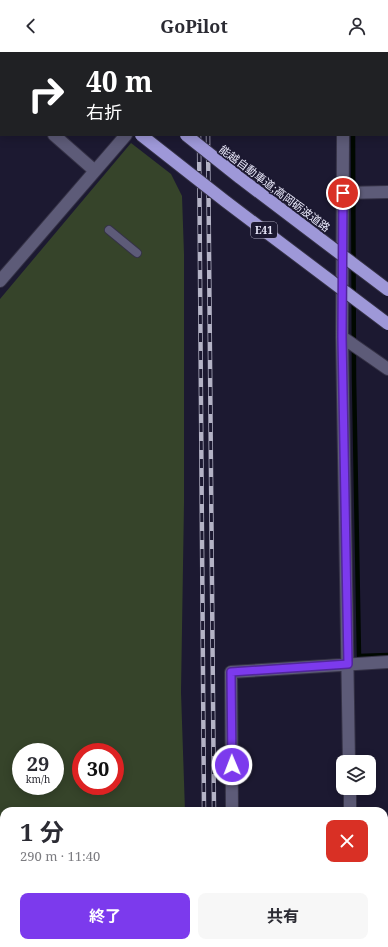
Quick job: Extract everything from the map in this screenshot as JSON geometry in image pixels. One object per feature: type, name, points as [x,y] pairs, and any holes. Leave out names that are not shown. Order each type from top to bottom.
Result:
[{"type":"highway","name":"E41","points":[[142,136],[225,201],[388,324]]},
{"type":"highway","name":"能越自動車道;高岡砺波道路","points":[[187,136],[240,178],[388,290]]},
{"type":"street","points":[[55,136],[95,171]]},
{"type":"street","points":[[0,281],[125,136]]},
{"type":"street","points":[[344,136],[347,192],[349,755]]},
{"type":"street","points":[[347,192],[388,192]]},
{"type":"street","points":[[347,341],[388,369]]},
{"type":"street","points":[[232,807],[231,672],[388,662]]},
{"type":"street","points":[[350,795],[350,807]]},
{"type":"lane","points":[[109,230],[137,253]]},
{"type":"green space","points":[[131,143],[171,174],[182,196],[184,254],[184,503],[181,692],[185,807],[0,807],[0,299]]},
{"type":"waterway","points":[[353,136],[354,378],[359,656],[388,655]]},
{"type":"railway","points":[[199,136],[204,807]]},
{"type":"railway","points":[[208,136],[214,807]]},
{"type":"route","points":[[232,765],[231,672],[348,664],[342,337],[343,193]]}]
